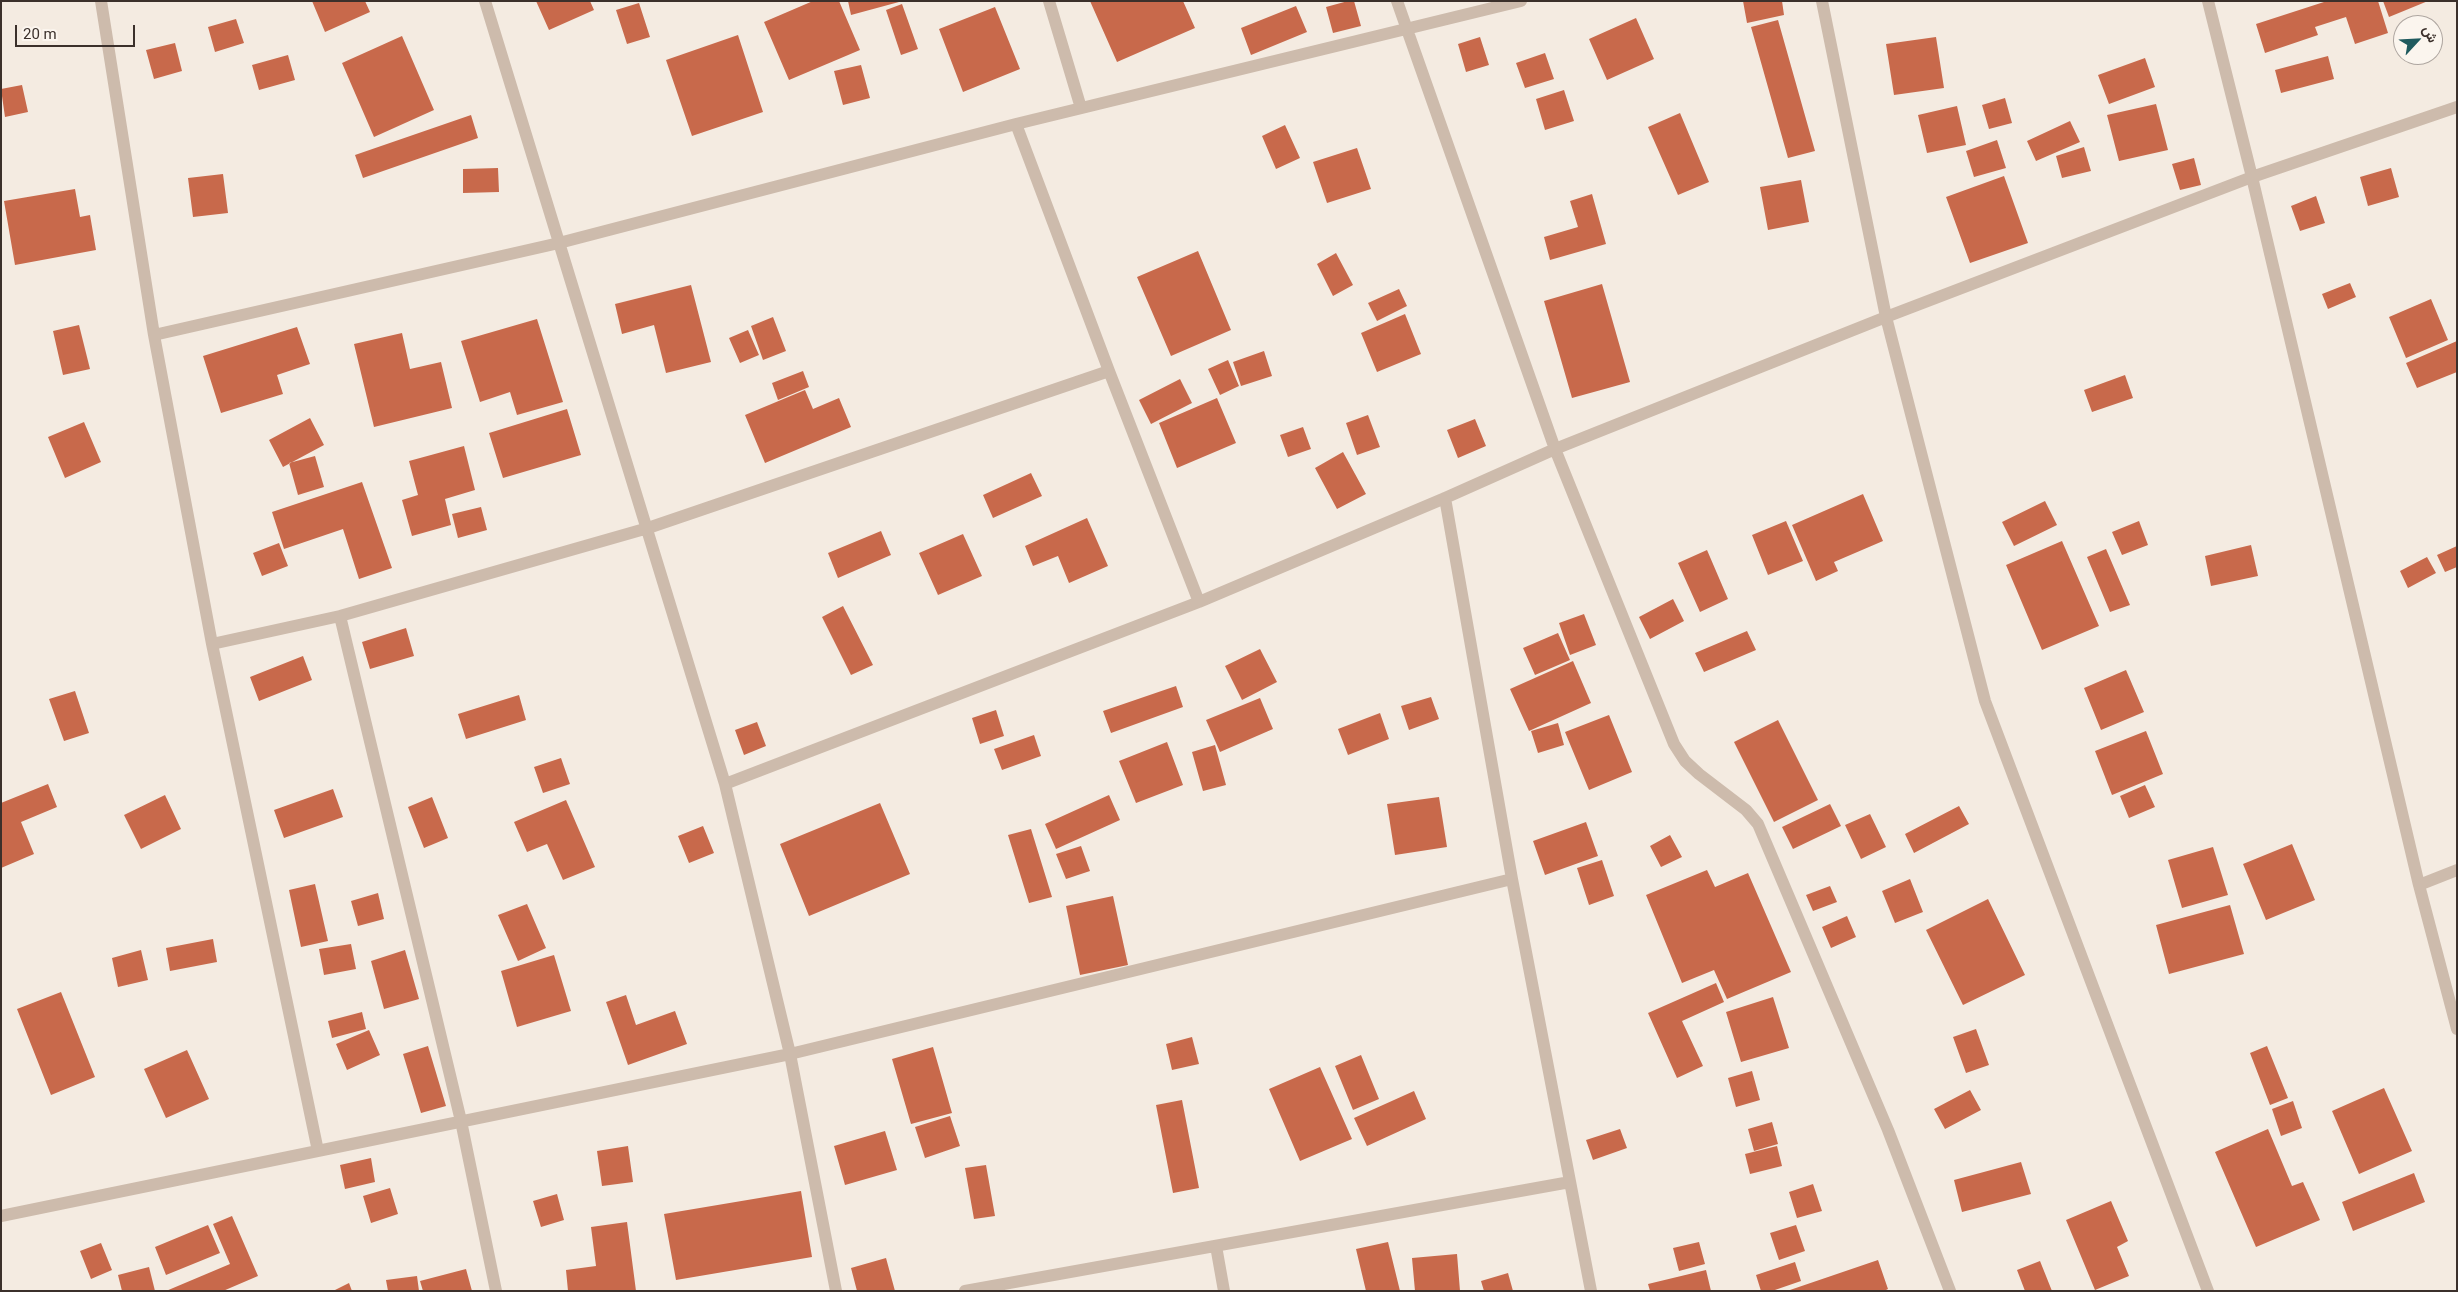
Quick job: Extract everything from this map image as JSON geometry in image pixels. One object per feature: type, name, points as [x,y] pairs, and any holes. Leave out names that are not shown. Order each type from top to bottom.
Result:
[{"type":"street","points":[[102,1],[154,335],[212,644],[318,1151]]},
{"type":"street","points":[[485,1],[725,784],[790,1054],[836,1291]]},
{"type":"street","points":[[1049,1],[1081,108]]},
{"type":"street","points":[[1397,1],[1555,449],[1674,744],[1685,761],[1746,810],[1758,824],[1888,1130],[1950,1291]]},
{"type":"street","points":[[154,335],[558,243],[1016,124],[1520,1]]},
{"type":"street","points":[[1822,1],[1886,317],[1985,701],[2208,1291]]},
{"type":"street","points":[[2208,1],[2252,177],[2419,884],[2457,1029]]},
{"type":"street","points":[[725,784],[1199,602],[1445,498],[1555,449],[1886,317],[2252,177],[2457,107]]},
{"type":"street","points":[[1016,124],[1199,602]]},
{"type":"street","points":[[212,644],[340,616],[648,528],[1109,371]]},
{"type":"street","points":[[1445,498],[1512,879],[1591,1291]]},
{"type":"street","points":[[340,616],[461,1120],[496,1291]]},
{"type":"street","points":[[2419,884],[2457,870]]},
{"type":"street","points":[[1,1216],[461,1120],[790,1054],[1512,879]]},
{"type":"street","points":[[965,1291],[1570,1182]]},
{"type":"street","points":[[1216,1246],[1224,1291]]},
{"type":"building","points":[[312,1],[365,1],[370,12],[325,32]]},
{"type":"building","points":[[536,1],[590,1],[594,10],[549,30]]},
{"type":"building","points":[[813,1],[839,1],[860,50],[789,80],[764,22]]},
{"type":"building","points":[[848,1],[899,1],[899,2],[851,15]]},
{"type":"building","points":[[1090,1],[1183,1],[1195,28],[1117,62]]},
{"type":"building","points":[[1354,1],[1361,26],[1333,33],[1326,7]]},
{"type":"building","points":[[1743,1],[1782,1],[1784,15],[1747,23]]},
{"type":"building","points":[[2327,1],[2378,1],[2388,33],[2355,44],[2346,17],[2315,27],[2318,35],[2265,53],[2256,24]]},
{"type":"building","points":[[2383,1],[2428,1],[2393,15],[2389,17]]},
{"type":"building","points":[[639,3],[650,37],[627,44],[616,10]]},
{"type":"building","points":[[902,4],[918,49],[901,55],[886,10]]},
{"type":"building","points":[[1296,6],[1307,32],[1251,55],[1241,28]]},
{"type":"building","points":[[995,7],[1020,69],[963,92],[939,29]]},
{"type":"building","points":[[1636,18],[1654,59],[1607,80],[1589,39]]},
{"type":"building","points":[[236,19],[244,43],[215,52],[208,27]]},
{"type":"building","points":[[1778,20],[1815,151],[1788,158],[1751,27]]},
{"type":"building","points":[[738,35],[763,112],[692,136],[666,60]]},
{"type":"building","points":[[402,36],[434,110],[374,137],[342,63]]},
{"type":"building","points":[[1480,37],[1489,65],[1466,72],[1458,44]]},
{"type":"building","points":[[1936,37],[1944,88],[1894,95],[1886,44]]},
{"type":"building","points":[[175,43],[182,71],[154,79],[146,50]]},
{"type":"building","points":[[1545,53],[1554,79],[1525,88],[1516,63]]},
{"type":"building","points":[[288,55],[295,80],[259,90],[252,65]]},
{"type":"building","points":[[2328,56],[2334,79],[2281,93],[2275,70]]},
{"type":"building","points":[[2145,58],[2155,87],[2109,104],[2098,75]]},
{"type":"building","points":[[861,65],[870,98],[843,105],[834,71]]},
{"type":"building","points":[[22,85],[28,112],[5,117],[1,89]]},
{"type":"building","points":[[1564,90],[1574,121],[1545,130],[1536,99]]},
{"type":"building","points":[[2005,98],[2012,123],[1989,129],[1982,105]]},
{"type":"building","points":[[2156,104],[2168,150],[2119,161],[2107,115]]},
{"type":"building","points":[[1957,106],[1966,145],[1927,153],[1918,115]]},
{"type":"building","points":[[1680,113],[1709,182],[1678,195],[1648,127]]},
{"type":"building","points":[[471,115],[478,138],[363,178],[355,155]]},
{"type":"building","points":[[2070,121],[2080,142],[2036,161],[2027,141]]},
{"type":"building","points":[[1285,125],[1300,158],[1276,169],[1262,136]]},
{"type":"building","points":[[1997,140],[2006,168],[1974,177],[1966,151]]},
{"type":"building","points":[[2084,147],[2091,171],[2062,178],[2056,156]]},
{"type":"building","points":[[1357,148],[1371,189],[1327,203],[1313,162]]},
{"type":"building","points":[[2194,158],[2201,185],[2180,190],[2172,164]]},
{"type":"building","points":[[498,168],[499,192],[463,193],[463,169]]},
{"type":"building","points":[[2391,168],[2399,197],[2368,206],[2360,177]]},
{"type":"building","points":[[223,174],[228,213],[193,217],[188,178]]},
{"type":"building","points":[[2004,176],[2028,243],[1970,263],[1946,197]]},
{"type":"building","points":[[1801,180],[1809,222],[1768,230],[1760,187]]},
{"type":"building","points":[[75,189],[80,217],[90,215],[96,250],[15,265],[4,201]]},
{"type":"building","points":[[1592,194],[1606,244],[1550,260],[1544,237],[1578,227],[1570,201]]},
{"type":"building","points":[[2316,196],[2325,223],[2300,231],[2291,206]]},
{"type":"building","points":[[1198,251],[1231,330],[1171,356],[1137,277]]},
{"type":"building","points":[[1336,253],[1353,285],[1333,296],[1317,264]]},
{"type":"building","points":[[2350,283],[2356,297],[2328,309],[2322,294]]},
{"type":"building","points":[[1602,284],[1630,382],[1572,398],[1544,301]]},
{"type":"building","points":[[691,285],[711,362],[666,373],[654,325],[622,334],[615,304]]},
{"type":"building","points":[[1399,289],[1407,306],[1377,321],[1368,303]]},
{"type":"building","points":[[2431,299],[2448,340],[2406,358],[2389,317]]},
{"type":"building","points":[[1405,314],[1421,354],[1377,372],[1361,333]]},
{"type":"building","points":[[773,317],[786,351],[763,360],[751,326]]},
{"type":"building","points":[[537,319],[563,402],[517,415],[510,392],[480,402],[461,341]]},
{"type":"building","points":[[79,325],[90,369],[63,375],[53,331]]},
{"type":"building","points":[[297,327],[310,364],[277,375],[283,394],[221,413],[203,356]]},
{"type":"building","points":[[748,330],[759,355],[740,363],[729,338]]},
{"type":"building","points":[[402,333],[410,369],[441,362],[452,408],[374,427],[354,344]]},
{"type":"building","points":[[2457,341],[2457,372],[2417,388],[2406,363]]},
{"type":"building","points":[[1264,351],[1272,376],[1241,386],[1233,362]]},
{"type":"building","points":[[1228,360],[1239,386],[1220,395],[1208,369]]},
{"type":"building","points":[[803,371],[809,387],[778,400],[772,383]]},
{"type":"building","points":[[2125,375],[2133,398],[2092,412],[2084,390]]},
{"type":"building","points":[[1180,379],[1192,403],[1151,424],[1139,400]]},
{"type":"building","points":[[805,390],[813,409],[839,398],[851,427],[765,463],[745,415]]},
{"type":"building","points":[[1217,398],[1236,443],[1177,468],[1159,423]]},
{"type":"building","points":[[567,409],[581,455],[503,478],[489,433]]},
{"type":"building","points":[[1368,415],[1380,447],[1357,455],[1346,423]]},
{"type":"building","points":[[310,418],[324,445],[283,467],[269,440]]},
{"type":"building","points":[[1475,419],[1486,446],[1458,458],[1447,430]]},
{"type":"building","points":[[84,422],[101,462],[65,478],[48,437]]},
{"type":"building","points":[[1303,427],[1311,449],[1288,457],[1280,435]]},
{"type":"building","points":[[464,446],[475,490],[445,499],[451,525],[412,536],[402,500],[418,495],[409,461]]},
{"type":"building","points":[[1343,452],[1366,494],[1337,509],[1315,468]]},
{"type":"building","points":[[315,456],[324,487],[298,495],[289,463]]},
{"type":"building","points":[[1031,473],[1042,496],[993,518],[983,495]]},
{"type":"building","points":[[362,482],[392,568],[359,579],[343,529],[284,549],[272,512]]},
{"type":"building","points":[[1863,494],[1883,541],[1834,562],[1838,571],[1816,581],[1792,525]]},
{"type":"building","points":[[2045,501],[2057,525],[2014,546],[2002,522]]},
{"type":"building","points":[[481,507],[487,530],[458,538],[452,514]]},
{"type":"building","points":[[1087,518],[1108,566],[1069,583],[1058,556],[1033,566],[1025,546]]},
{"type":"building","points":[[1786,521],[1803,561],[1768,575],[1752,535]]},
{"type":"building","points":[[2139,521],[2148,545],[2122,555],[2112,532]]},
{"type":"building","points":[[881,531],[891,555],[838,578],[828,553]]},
{"type":"building","points":[[963,534],[982,576],[938,595],[919,553]]},
{"type":"building","points":[[2062,541],[2099,626],[2042,650],[2006,565]]},
{"type":"building","points":[[279,543],[288,566],[262,576],[253,553]]},
{"type":"building","points":[[2251,545],[2258,576],[2211,586],[2205,556]]},
{"type":"building","points":[[2457,546],[2457,567],[2445,572],[2437,555]]},
{"type":"building","points":[[2106,549],[2130,605],[2110,612],[2087,557]]},
{"type":"building","points":[[1707,550],[1728,599],[1700,612],[1678,563]]},
{"type":"building","points":[[2427,557],[2436,573],[2408,588],[2400,571]]},
{"type":"building","points":[[1673,599],[1684,621],[1650,639],[1639,617]]},
{"type":"building","points":[[843,606],[873,665],[851,675],[822,617]]},
{"type":"building","points":[[1584,614],[1596,645],[1570,655],[1559,623]]},
{"type":"building","points":[[406,628],[414,656],[370,669],[362,642]]},
{"type":"building","points":[[1747,631],[1756,650],[1704,672],[1695,653]]},
{"type":"building","points":[[1558,633],[1570,660],[1535,675],[1523,648]]},
{"type":"building","points":[[1260,649],[1277,682],[1242,700],[1225,666]]},
{"type":"building","points":[[303,656],[312,680],[259,701],[250,677]]},
{"type":"building","points":[[1573,661],[1591,703],[1529,731],[1510,689]]},
{"type":"building","points":[[2126,670],[2144,712],[2101,730],[2084,688]]},
{"type":"building","points":[[1176,686],[1183,707],[1111,733],[1103,711]]},
{"type":"building","points":[[75,691],[89,733],[64,741],[49,699]]},
{"type":"building","points":[[519,695],[526,720],[466,739],[458,714]]},
{"type":"building","points":[[1431,697],[1439,719],[1409,730],[1401,706]]},
{"type":"building","points":[[1260,698],[1273,729],[1220,752],[1206,720]]},
{"type":"building","points":[[996,710],[1004,736],[980,744],[972,718]]},
{"type":"building","points":[[1380,713],[1389,739],[1348,755],[1338,729]]},
{"type":"building","points":[[1609,715],[1632,772],[1589,790],[1565,732]]},
{"type":"building","points":[[1778,720],[1818,800],[1774,822],[1734,742]]},
{"type":"building","points":[[757,722],[766,746],[744,755],[735,730]]},
{"type":"building","points":[[1558,723],[1564,745],[1538,753],[1531,731]]},
{"type":"building","points":[[2146,731],[2163,774],[2112,795],[2095,751]]},
{"type":"building","points":[[1034,735],[1041,756],[1002,770],[994,749]]},
{"type":"building","points":[[1167,742],[1183,785],[1136,803],[1119,761]]},
{"type":"building","points":[[1215,745],[1226,785],[1203,791],[1192,752]]},
{"type":"building","points":[[561,758],[570,784],[543,793],[534,767]]},
{"type":"building","points":[[48,784],[57,807],[21,822],[34,854],[1,868],[1,803]]},
{"type":"building","points":[[2145,785],[2155,807],[2129,818],[2120,796]]},
{"type":"building","points":[[333,789],[343,817],[284,838],[274,810]]},
{"type":"building","points":[[165,795],[181,829],[141,849],[124,815]]},
{"type":"building","points":[[1109,795],[1120,820],[1056,849],[1045,824]]},
{"type":"building","points":[[432,797],[448,838],[424,848],[408,807]]},
{"type":"building","points":[[1439,797],[1447,847],[1395,855],[1387,804]]},
{"type":"building","points":[[566,800],[595,867],[563,880],[547,844],[527,852],[514,822]]},
{"type":"building","points":[[880,803],[910,874],[809,916],[780,844]]},
{"type":"building","points":[[1830,804],[1841,826],[1793,849],[1782,827]]},
{"type":"building","points":[[1959,806],[1969,824],[1914,853],[1905,834]]},
{"type":"building","points":[[1870,814],[1886,847],[1861,859],[1845,825]]},
{"type":"building","points":[[1586,822],[1598,856],[1545,875],[1533,841]]},
{"type":"building","points":[[703,826],[714,853],[689,863],[678,836]]},
{"type":"building","points":[[1031,829],[1052,897],[1029,903],[1008,835]]},
{"type":"building","points":[[1670,835],[1682,857],[1661,867],[1650,846]]},
{"type":"building","points":[[2292,844],[2315,900],[2266,920],[2243,864]]},
{"type":"building","points":[[1081,846],[1090,871],[1066,879],[1056,854]]},
{"type":"building","points":[[2213,847],[2228,895],[2182,908],[2168,860]]},
{"type":"building","points":[[1602,860],[1614,896],[1589,905],[1577,868]]},
{"type":"building","points":[[1707,870],[1715,887],[1748,873],[1791,972],[1727,999],[1714,970],[1682,983],[1646,895]]},
{"type":"building","points":[[1910,879],[1923,912],[1895,923],[1882,891]]},
{"type":"building","points":[[315,884],[328,941],[301,947],[289,890]]},
{"type":"building","points":[[1830,886],[1837,902],[1813,911],[1806,895]]},
{"type":"building","points":[[378,893],[384,919],[358,926],[351,901]]},
{"type":"building","points":[[1113,896],[1128,965],[1080,975],[1066,906]]},
{"type":"building","points":[[1988,899],[2025,975],[1963,1005],[1926,930]]},
{"type":"building","points":[[527,904],[546,948],[518,961],[498,915]]},
{"type":"building","points":[[2230,905],[2244,954],[2169,974],[2156,925]]},
{"type":"building","points":[[1847,916],[1856,937],[1831,948],[1822,927]]},
{"type":"building","points":[[213,939],[217,962],[170,971],[166,948]]},
{"type":"building","points":[[351,944],[356,969],[324,975],[319,949]]},
{"type":"building","points":[[141,950],[148,980],[118,987],[112,958]]},
{"type":"building","points":[[405,950],[419,999],[384,1009],[371,961]]},
{"type":"building","points":[[554,955],[571,1011],[517,1027],[501,971]]},
{"type":"building","points":[[1716,983],[1724,1002],[1682,1021],[1703,1066],[1677,1078],[1648,1013]]},
{"type":"building","points":[[61,992],[95,1077],[51,1095],[17,1009]]},
{"type":"building","points":[[626,995],[636,1025],[675,1011],[687,1044],[628,1065],[606,1002]]},
{"type":"building","points":[[1773,997],[1789,1048],[1741,1062],[1726,1012]]},
{"type":"building","points":[[362,1012],[366,1029],[332,1038],[328,1021]]},
{"type":"building","points":[[1976,1029],[1989,1065],[1966,1073],[1953,1037]]},
{"type":"building","points":[[369,1030],[380,1055],[347,1070],[336,1044]]},
{"type":"building","points":[[1192,1037],[1199,1064],[1172,1070],[1166,1044]]},
{"type":"building","points":[[428,1046],[446,1106],[421,1113],[403,1054]]},
{"type":"building","points":[[2267,1046],[2288,1098],[2270,1105],[2250,1053]]},
{"type":"building","points":[[933,1047],[952,1113],[911,1124],[892,1059]]},
{"type":"building","points":[[187,1050],[209,1099],[166,1118],[144,1069]]},
{"type":"building","points":[[1361,1055],[1379,1099],[1353,1110],[1335,1066]]},
{"type":"building","points":[[1320,1067],[1352,1139],[1300,1161],[1269,1089]]},
{"type":"building","points":[[1752,1071],[1760,1100],[1736,1107],[1728,1078]]},
{"type":"building","points":[[2384,1088],[2412,1151],[2359,1174],[2332,1111]]},
{"type":"building","points":[[1970,1090],[1981,1110],[1945,1129],[1934,1109]]},
{"type":"building","points":[[1414,1091],[1426,1119],[1367,1146],[1354,1118]]},
{"type":"building","points":[[1182,1100],[1199,1188],[1173,1193],[1156,1105]]},
{"type":"building","points":[[2293,1101],[2302,1128],[2281,1136],[2272,1109]]},
{"type":"building","points":[[950,1116],[960,1146],[925,1158],[915,1127]]},
{"type":"building","points":[[1772,1122],[1778,1144],[1754,1151],[1748,1129]]},
{"type":"building","points":[[1620,1129],[1627,1148],[1593,1160],[1586,1140]]},
{"type":"building","points":[[2268,1129],[2292,1186],[2303,1182],[2320,1220],[2256,1247],[2215,1152]]},
{"type":"building","points":[[885,1131],[897,1170],[845,1185],[834,1146]]},
{"type":"building","points":[[628,1146],[633,1182],[602,1186],[597,1151]]},
{"type":"building","points":[[1777,1146],[1782,1166],[1750,1174],[1745,1154]]},
{"type":"building","points":[[371,1158],[375,1182],[345,1189],[340,1165]]},
{"type":"building","points":[[2021,1162],[2031,1194],[1962,1212],[1954,1180]]},
{"type":"building","points":[[986,1165],[995,1216],[974,1219],[965,1168]]},
{"type":"building","points":[[2414,1173],[2425,1202],[2353,1231],[2342,1202]]},
{"type":"building","points":[[1813,1184],[1822,1211],[1797,1218],[1789,1192]]},
{"type":"building","points":[[390,1188],[398,1214],[371,1223],[363,1196]]},
{"type":"building","points":[[801,1191],[812,1257],[676,1280],[664,1214]]},
{"type":"building","points":[[557,1194],[564,1220],[541,1227],[533,1201]]},
{"type":"building","points":[[2111,1201],[2128,1241],[2117,1247],[2129,1276],[2095,1290],[2066,1220]]},
{"type":"building","points":[[232,1216],[258,1276],[223,1291],[166,1291],[230,1264],[213,1224]]},
{"type":"building","points":[[627,1222],[636,1291],[568,1291],[566,1270],[596,1266],[591,1227]]},
{"type":"building","points":[[208,1225],[220,1253],[166,1275],[155,1247]]},
{"type":"building","points":[[1796,1225],[1805,1251],[1779,1260],[1770,1233]]},
{"type":"building","points":[[1388,1242],[1400,1291],[1366,1291],[1356,1249]]},
{"type":"building","points":[[1699,1242],[1705,1264],[1679,1271],[1673,1248]]},
{"type":"building","points":[[101,1243],[112,1270],[91,1279],[80,1251]]},
{"type":"building","points":[[1457,1254],[1460,1291],[1415,1291],[1412,1258]]},
{"type":"building","points":[[886,1258],[895,1291],[857,1291],[851,1268]]},
{"type":"building","points":[[1878,1260],[1888,1289],[1884,1291],[1787,1291]]},
{"type":"building","points":[[2040,1261],[2052,1291],[2025,1291],[2017,1270]]},
{"type":"building","points":[[1795,1262],[1801,1281],[1772,1291],[1761,1291],[1756,1275]]},
{"type":"building","points":[[149,1267],[155,1291],[122,1291],[118,1275]]},
{"type":"building","points":[[466,1269],[472,1291],[423,1291],[420,1281]]},
{"type":"building","points":[[1706,1270],[1711,1291],[1650,1291],[1648,1284]]},
{"type":"building","points":[[1508,1273],[1513,1291],[1484,1291],[1481,1281]]},
{"type":"building","points":[[417,1276],[419,1291],[388,1291],[386,1280]]},
{"type":"building","points":[[349,1283],[352,1291],[333,1291]]}]
